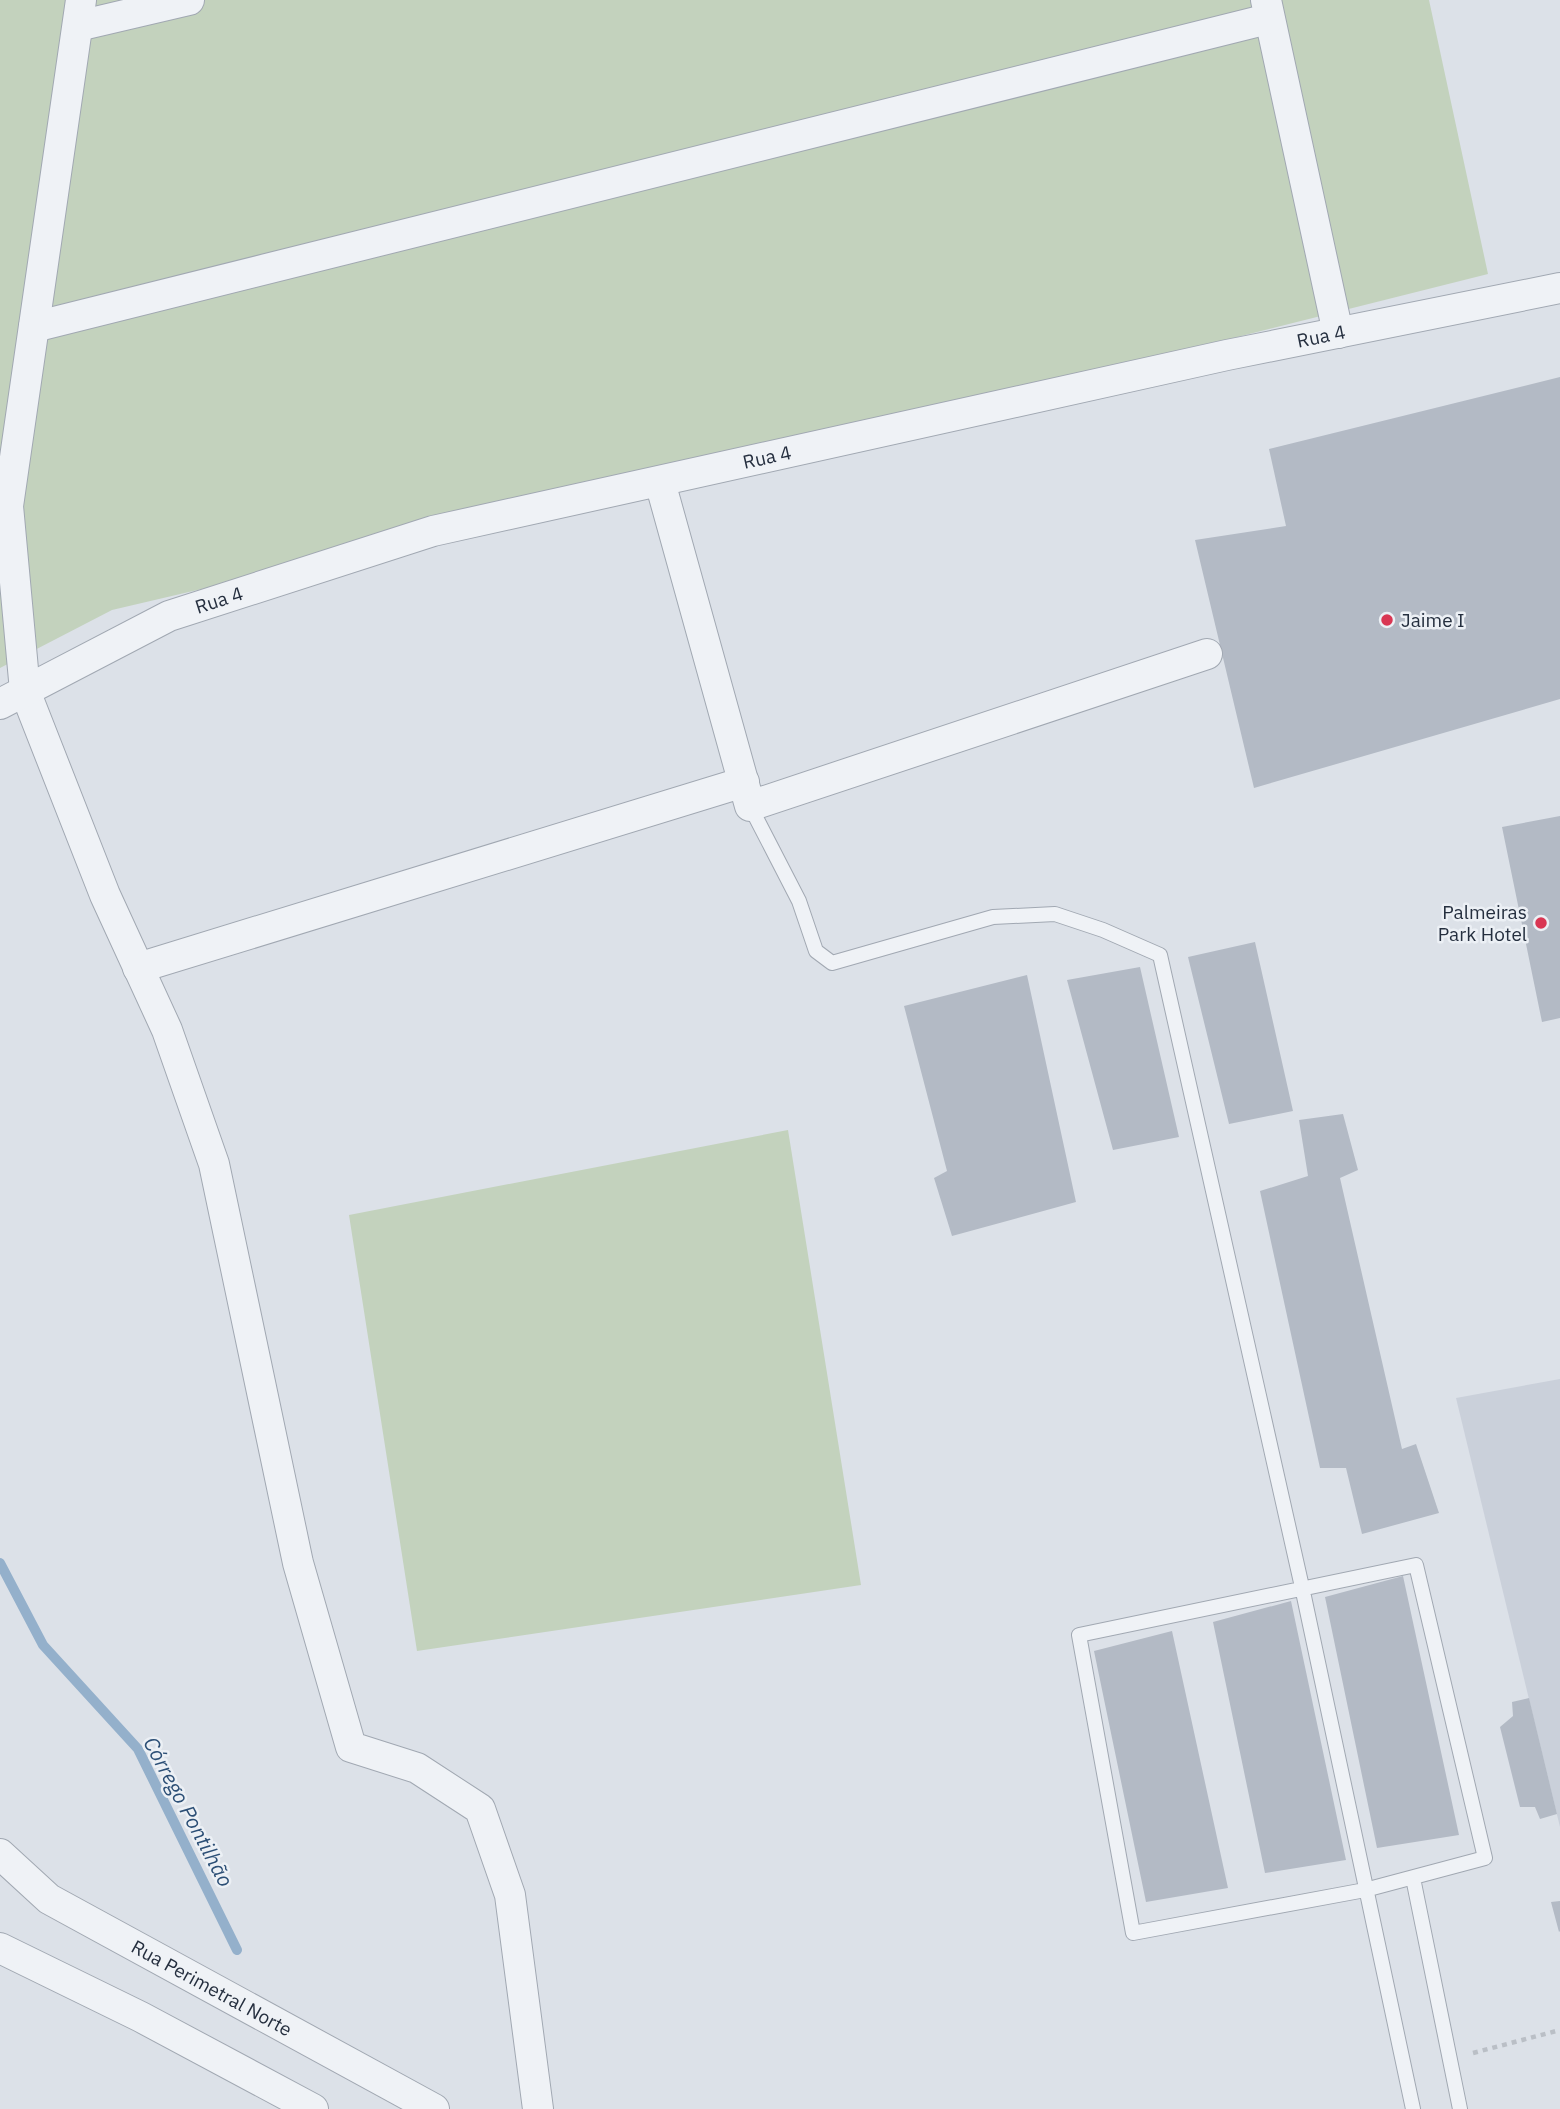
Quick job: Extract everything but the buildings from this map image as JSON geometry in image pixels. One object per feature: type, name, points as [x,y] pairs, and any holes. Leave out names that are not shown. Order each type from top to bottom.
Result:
[{"type":"street","points":[[189,0],[80,13],[8,506],[13,698],[167,1030],[214,1164],[299,1563],[351,1747],[416,1768],[480,1809],[510,1895],[538,2109]]},
{"type":"street","points":[[34,327],[1267,10],[1338,332]]},
{"type":"street","name":"Rua 4","points":[[13,698],[183,611],[433,531],[1338,332],[1560,288]]},
{"type":"street","points":[[660,482],[747,794]]},
{"type":"street","points":[[138,968],[747,794],[1207,654]]},
{"type":"street","name":"Rua Perimetral Norte","points":[[0,1854],[48,1899],[434,2109]]},
{"type":"street","points":[[0,1948],[141,2017],[313,2109]]},
{"type":"lane","points":[[747,794],[799,901],[816,951],[832,963],[993,917],[1055,914],[1102,930],[1160,955],[1208,1154],[1413,2109]]},
{"type":"lane","points":[[1416,1565],[1485,1858],[1413,1878],[1364,1890],[1133,1933],[1079,1635],[1416,1565]]},
{"type":"lane","points":[[1413,1878],[1460,2109]]},
{"type":"path","points":[[1450,2059],[1560,2030]]},
{"type":"shaded area","points":[[1560,1379],[1560,1827],[1456,1398]]},
{"type":"green space","points":[[0,0],[1429,0],[1488,274],[660,482],[112,610],[0,668]]},
{"type":"green space","points":[[788,1130],[861,1585],[417,1651],[349,1215]]},
{"type":"waterway","name":"Córrego Pontilhão","points":[[0,1563],[43,1645],[138,1749],[237,1950]]},
{"type":"place","name":"Jaime I","points":[[1387,620]]},
{"type":"place","name":"Palmeiras Park Hotel","points":[[1541,923]]}]
